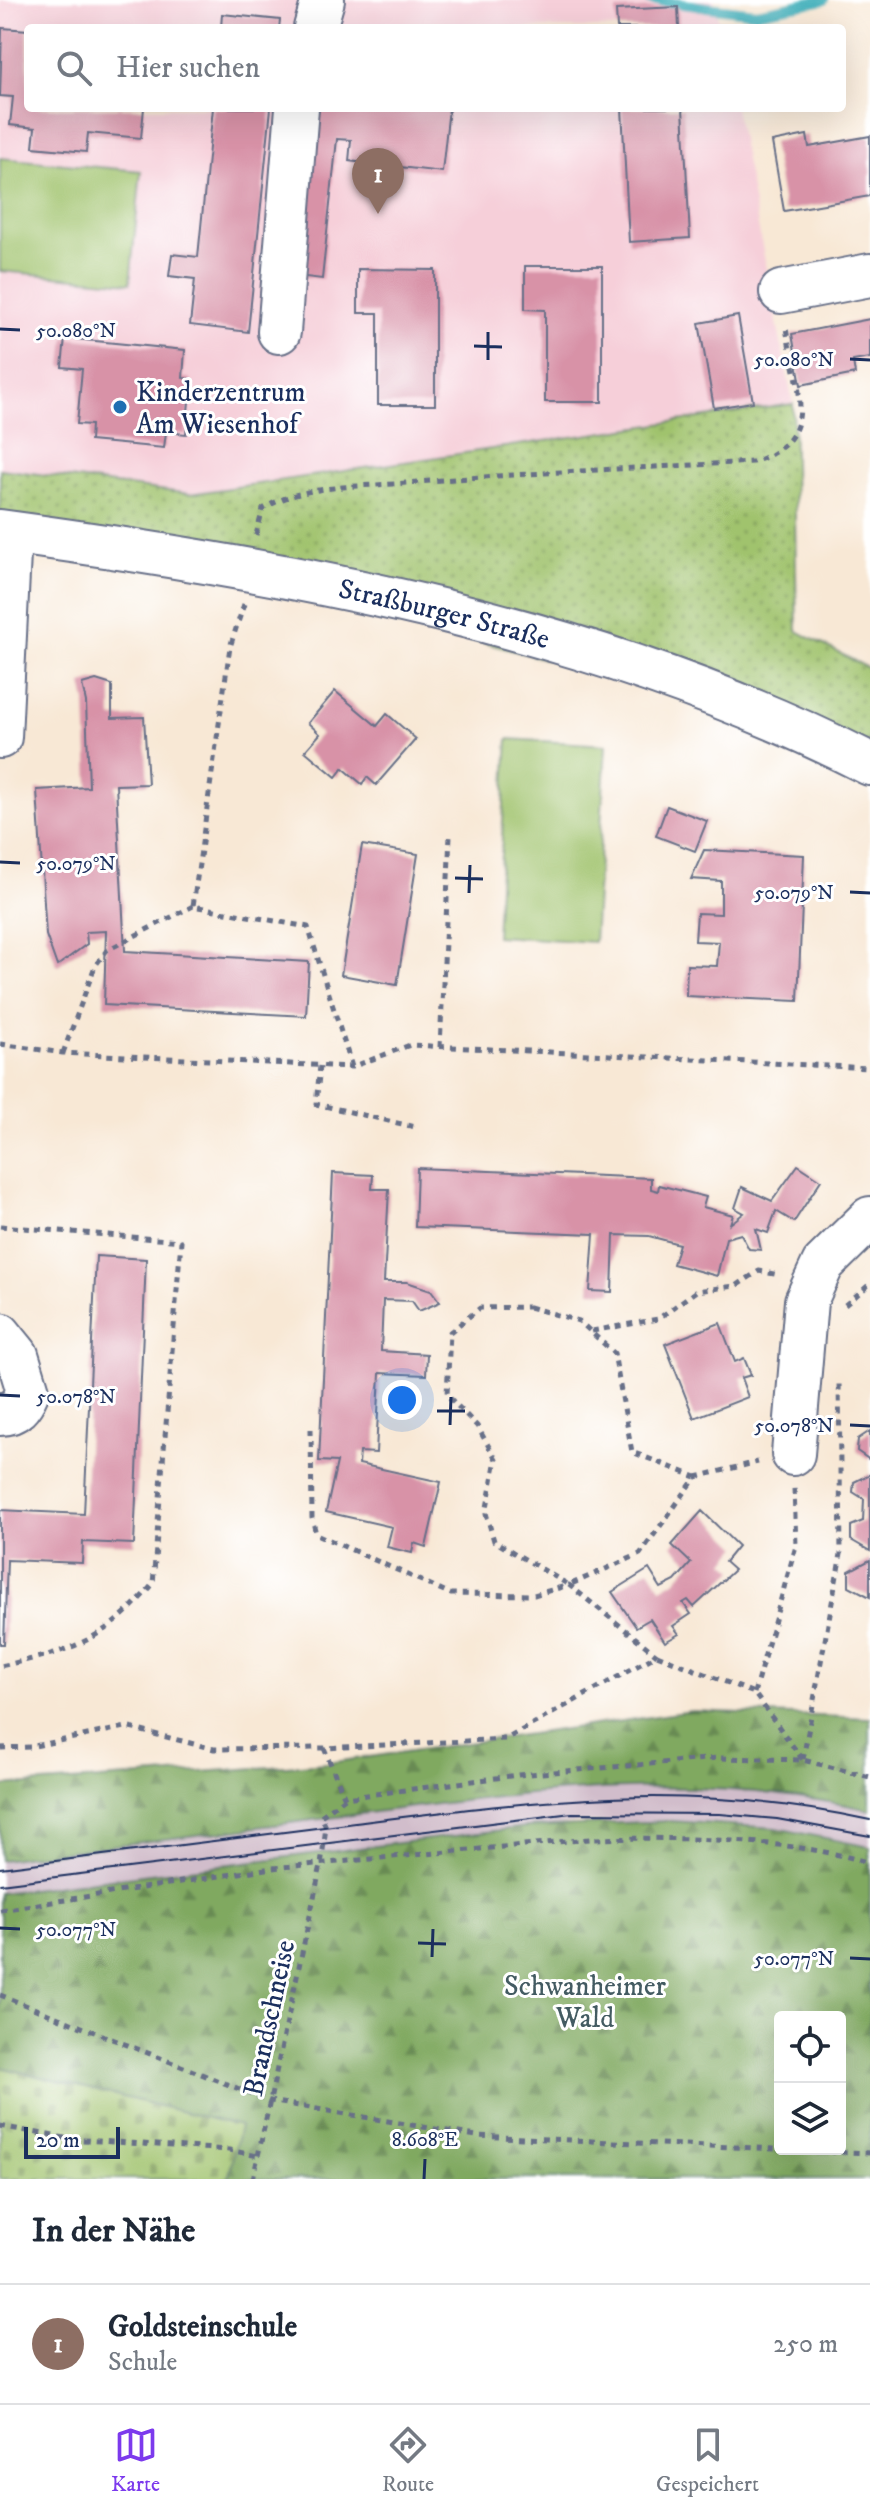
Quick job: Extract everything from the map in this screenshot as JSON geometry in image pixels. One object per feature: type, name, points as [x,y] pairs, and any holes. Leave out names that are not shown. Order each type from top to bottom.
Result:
[{"type":"street","points":[[316,24],[323,0]]},
{"type":"street","points":[[279,332],[297,112]]},
{"type":"street","points":[[781,292],[870,275]]},
{"type":"street","points":[[0,737],[5,532]]},
{"type":"street","name":"Straßburger Straße","points":[[5,532],[250,569],[480,621],[701,689],[789,725],[870,764]]},
{"type":"street","points":[[793,1454],[802,1327],[826,1296],[835,1249],[870,1218]]},
{"type":"street","points":[[0,1334],[17,1355],[28,1391],[22,1405],[9,1414],[0,1414]]},
{"type":"path","points":[[255,538],[263,509],[277,500],[318,491],[532,472],[753,462],[776,454],[793,439],[801,422],[781,292]]},
{"type":"path","points":[[193,906],[230,647],[243,606]]},
{"type":"path","points":[[440,1047],[450,836]]},
{"type":"path","points":[[63,1053],[95,966],[107,950],[193,906],[308,927],[352,1067]]},
{"type":"path","points":[[0,1044],[63,1053],[352,1067],[410,1045],[870,1068]]},
{"type":"path","points":[[320,1066],[316,1104],[419,1128]]},
{"type":"path","points":[[0,1226],[181,1241],[153,1584],[124,1618],[67,1652],[0,1666]]},
{"type":"path","points":[[591,1331],[658,1319],[696,1291],[736,1286],[759,1271],[826,1296],[870,1284]]},
{"type":"path","points":[[754,1693],[796,1546],[793,1454],[696,1477],[632,1452],[614,1353],[591,1331],[579,1321],[529,1307],[480,1308],[450,1332],[447,1395],[477,1426],[496,1459],[486,1513],[494,1541],[569,1585],[657,1655],[754,1693],[803,1760]]},
{"type":"path","points":[[803,1760],[841,1554],[839,1372]]},
{"type":"path","points":[[311,1429],[312,1518],[316,1534],[451,1594],[534,1595],[569,1585],[640,1554],[696,1477]]},
{"type":"path","points":[[0,1748],[30,1747],[126,1727],[214,1749],[324,1748],[506,1739],[657,1655]]},
{"type":"path","points":[[324,1748],[345,1798],[518,1775],[719,1758],[803,1760],[870,1777]]},
{"type":"path","name":"Brandschneise","points":[[253,2179],[321,1865],[326,1827],[321,1816],[345,1798]]},
{"type":"path","points":[[0,1910],[272,1868],[590,1839],[643,1838],[791,1847],[870,1863]]},
{"type":"path","points":[[0,1995],[270,2101],[476,2136],[870,2153]]},
{"type":"path","points":[[0,2126],[70,2139],[229,2150],[258,2156]]},
{"type":"shaded area","points":[[0,0],[714,0],[719,24],[24,24],[24,112],[736,112],[793,404],[190,494],[0,469]]},
{"type":"shaded area","points":[[672,1785],[783,1793],[870,1810],[870,1847],[776,1828],[721,1823],[578,1822],[0,1893],[0,1860],[519,1793]]},
{"type":"green space","points":[[0,158],[141,171],[130,283],[0,271]]},
{"type":"green space","points":[[793,404],[797,631],[870,669],[870,744],[0,516],[0,469],[190,494]]},
{"type":"green space","points":[[508,739],[606,745],[594,942],[496,936]]},
{"type":"green space","points":[[692,1711],[870,1718],[870,1810],[740,1791],[615,1788],[490,1798],[0,1860],[0,1786],[327,1763]]},
{"type":"green space","name":"Schwanheimer Wald","points":[[671,1821],[776,1828],[870,1847],[870,2179],[228,2179],[239,2126],[0,2067],[0,1893],[526,1827]]},
{"type":"green space","points":[[0,2067],[240,2126],[228,2179],[0,2179]]},
{"type":"building","points":[[678,7],[679,24],[617,24],[616,10]]},
{"type":"building","points":[[222,14],[280,20],[280,24],[221,24]]},
{"type":"building","points":[[2,28],[24,30],[24,112],[144,112],[141,138],[88,133],[86,152],[33,147],[35,128],[10,125],[13,97],[0,96]]},
{"type":"building","points":[[213,112],[271,112],[248,332],[190,325],[195,279],[169,276],[172,254],[198,257]]},
{"type":"building","points":[[316,112],[449,112],[442,172],[349,161],[351,140],[337,139],[322,279],[297,276]]},
{"type":"building","points":[[622,112],[683,112],[690,238],[629,242]]},
{"type":"building","points":[[807,135],[809,147],[870,136],[870,196],[784,211],[772,142]]},
{"type":"building","points":[[525,266],[602,266],[602,402],[545,402],[545,310],[525,309]]},
{"type":"building","points":[[358,269],[435,270],[435,405],[378,405],[378,313],[358,313]]},
{"type":"building","points":[[738,316],[753,402],[714,408],[699,323]]},
{"type":"building","points":[[870,319],[870,358],[853,361],[855,374],[801,385],[792,334]]},
{"type":"building","points":[[65,338],[185,350],[183,378],[191,379],[186,434],[166,432],[164,448],[90,441],[91,425],[77,424],[82,369],[62,367]]},
{"type":"building","points":[[96,680],[112,685],[112,718],[144,717],[148,784],[116,785],[125,951],[309,962],[306,1016],[104,1005],[106,931],[86,932],[87,944],[57,966],[46,935],[37,790],[89,787],[86,702],[82,684]]},
{"type":"building","points":[[335,691],[377,726],[387,714],[416,739],[376,785],[367,777],[362,784],[343,768],[336,777],[305,751],[320,734],[308,723]]},
{"type":"building","points":[[667,806],[707,821],[695,851],[656,836]]},
{"type":"building","points":[[362,845],[418,854],[397,985],[341,975]]},
{"type":"building","points":[[704,850],[804,855],[798,1001],[686,996],[687,965],[717,966],[719,942],[695,941],[697,913],[721,914],[721,881],[691,879]]},
{"type":"building","points":[[798,1165],[821,1180],[794,1222],[776,1211],[768,1233],[756,1229],[761,1250],[749,1249],[741,1234],[726,1238],[717,1276],[673,1264],[679,1244],[649,1236],[614,1235],[612,1292],[590,1291],[594,1234],[415,1227],[417,1168],[651,1178],[651,1189],[658,1191],[659,1185],[706,1197],[703,1207],[733,1215],[730,1224],[744,1213],[735,1208],[742,1187],[772,1201]]},
{"type":"building","points":[[333,1173],[373,1175],[372,1189],[389,1189],[384,1282],[407,1282],[431,1290],[440,1302],[419,1311],[412,1301],[383,1300],[381,1351],[427,1354],[426,1375],[380,1373],[376,1453],[360,1452],[359,1464],[441,1482],[426,1547],[414,1543],[412,1553],[387,1547],[392,1527],[326,1512],[337,1462],[319,1461]]},
{"type":"building","points":[[96,1256],[146,1259],[134,1544],[83,1542],[82,1563],[7,1560],[4,1644],[0,1644],[0,1510],[84,1514]]},
{"type":"building","points":[[720,1323],[735,1362],[744,1358],[751,1375],[741,1378],[748,1397],[694,1418],[665,1344]]},
{"type":"building","points":[[870,1431],[870,1460],[857,1451],[858,1439]]},
{"type":"building","points":[[870,1474],[870,1551],[851,1540],[851,1526],[863,1521],[864,1499],[853,1492],[854,1482]]},
{"type":"building","points":[[702,1511],[738,1546],[725,1562],[734,1570],[694,1607],[688,1600],[683,1603],[691,1614],[673,1626],[679,1634],[665,1642],[650,1619],[636,1627],[612,1592],[649,1569],[661,1588],[675,1581],[691,1563],[672,1545]]},
{"type":"building","points":[[870,1560],[870,1597],[849,1586],[849,1571]]},
{"type":"waterway","points":[[649,0],[756,13],[824,0]]},
{"type":"tram line","points":[[0,1868],[481,1808],[609,1798],[737,1800],[802,1807],[870,1820]]},
{"type":"tram line","points":[[0,1884],[572,1813],[720,1814],[777,1819],[870,1836]]},
{"type":"place","name":"Goldsteinschule","points":[[378,214]]},
{"type":"place","name":"Kinderzentrum Am Wiesenhof","points":[[120,407]]}]
